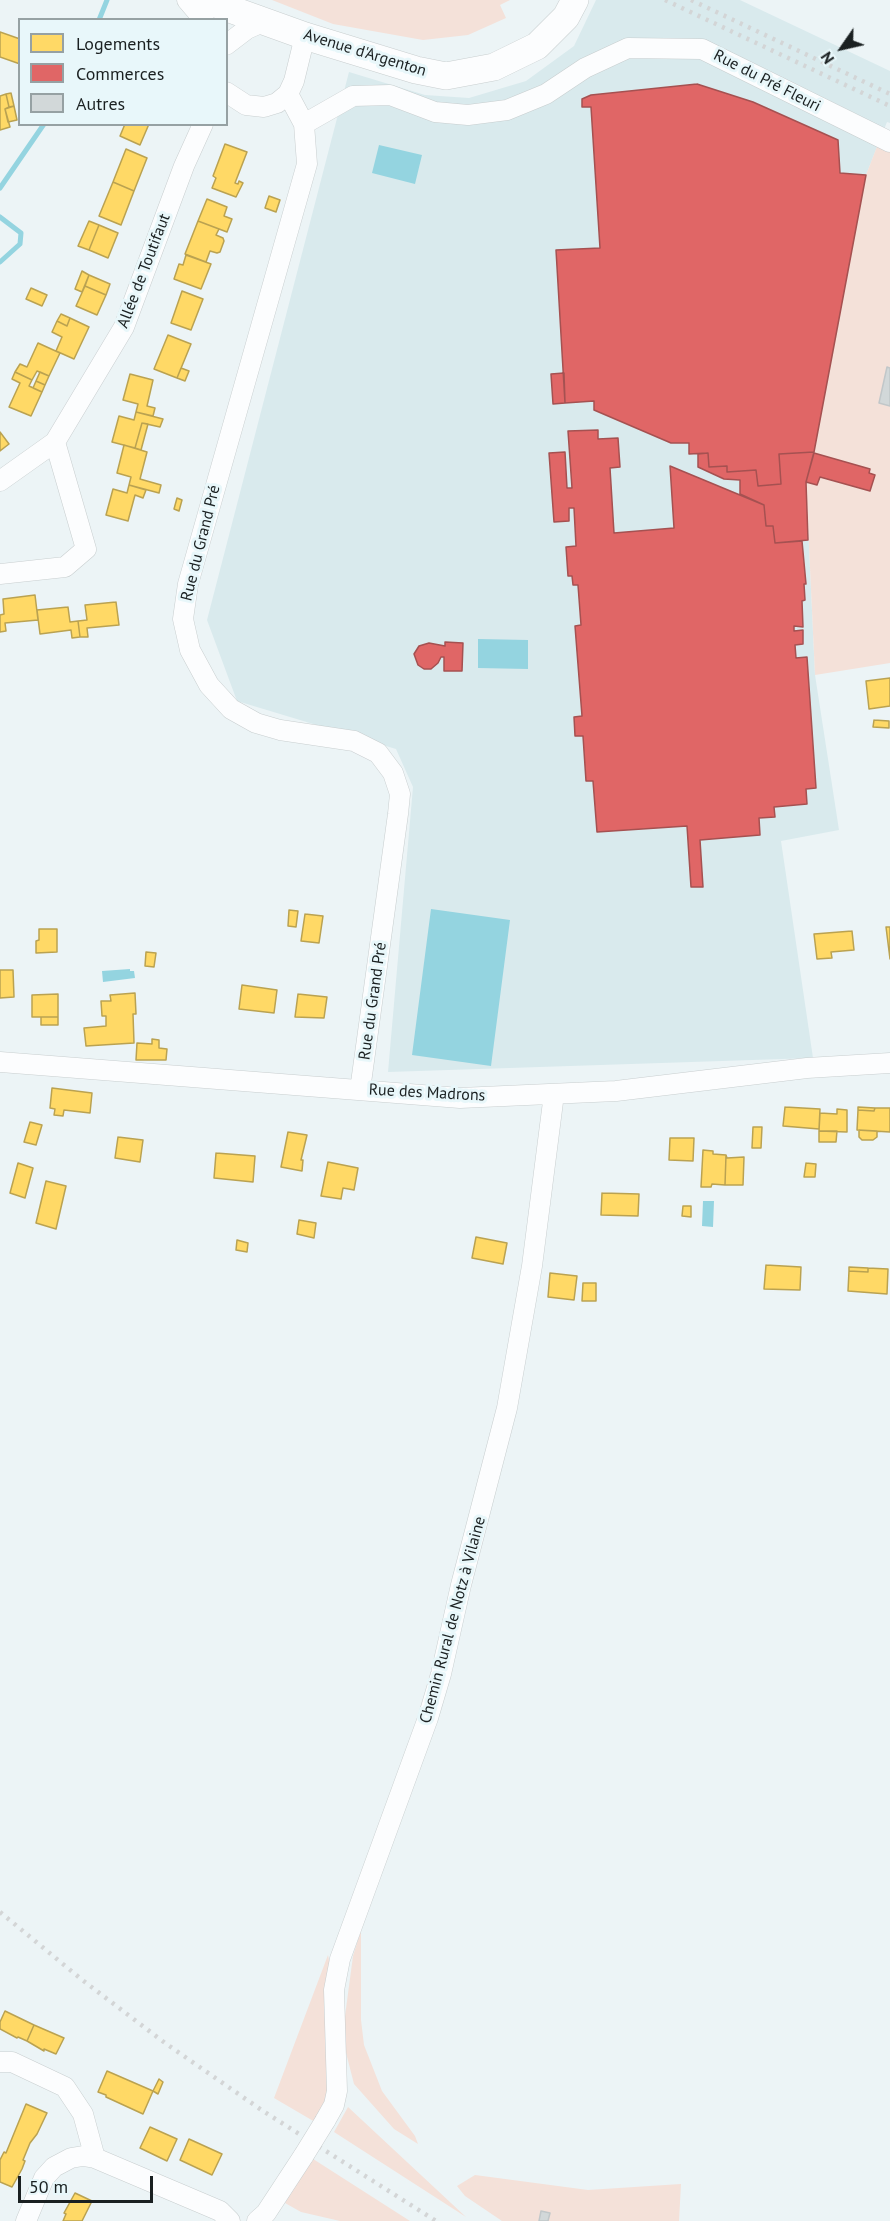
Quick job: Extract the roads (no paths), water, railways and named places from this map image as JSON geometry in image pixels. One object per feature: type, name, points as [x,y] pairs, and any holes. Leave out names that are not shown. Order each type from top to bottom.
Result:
[{"type":"main road","name":"Avenue d'Argenton","points":[[205,0],[305,36],[416,70],[446,76],[494,67],[537,46],[566,17],[575,0]]},
{"type":"street","points":[[187,0],[202,18]]},
{"type":"street","points":[[228,43],[247,29],[265,21]]},
{"type":"street","points":[[228,93],[246,105],[264,107],[278,103],[288,94],[294,81],[305,36]]},
{"type":"street","name":"Rue du Pré Fleuri","points":[[304,124],[353,96],[390,95],[435,112],[468,115],[507,110],[546,94],[585,68],[628,48],[702,49],[890,142]]},
{"type":"street","name":"Rue du Grand Pré","points":[[288,94],[304,124],[307,164],[188,584],[183,619],[190,650],[209,685],[231,709],[256,723],[280,730],[354,741],[378,753],[393,772],[400,794],[398,814],[360,1090]]},
{"type":"street","name":"Allée de Toutifaut","points":[[0,481],[55,442],[124,327],[184,166],[202,126]]},
{"type":"street","points":[[0,574],[65,567],[86,549],[55,442]]},
{"type":"street","name":"Rue des Madrons","points":[[0,1062],[460,1098],[616,1091],[807,1068],[890,1063]]},
{"type":"street","name":"Chemin Rural de Notz à Vilaine","points":[[257,2221],[267,2213],[325,2121],[337,2091],[333,2007],[340,1959],[429,1718],[507,1408],[532,1266],[554,1094]]},
{"type":"street","points":[[0,2062],[12,2062],[65,2087],[82,2114],[95,2158]]},
{"type":"street","points":[[26,2221],[44,2178],[54,2167],[71,2158],[83,2156],[95,2158],[220,2211],[230,2221]]},
{"type":"water","points":[[379,145],[422,155],[415,184],[372,173]]},
{"type":"water","points":[[478,639],[528,640],[528,669],[478,668]]},
{"type":"water","points":[[431,909],[510,920],[491,1066],[412,1055]]},
{"type":"water","points":[[130,969],[134,971],[135,978],[103,982],[102,971]]},
{"type":"water","points":[[703,1201],[714,1201],[713,1227],[702,1226]]},
{"type":"waterway","points":[[100,18],[107,0]]},
{"type":"waterway","points":[[0,188],[43,126]]},
{"type":"waterway","points":[[0,217],[21,233],[20,244],[0,262]]},
{"type":"railway","points":[[665,0],[890,106]]},
{"type":"railway","points":[[691,0],[890,94]]},
{"type":"railway","points":[[0,1912],[81,1979],[165,2043],[263,2111],[436,2221]]}]
